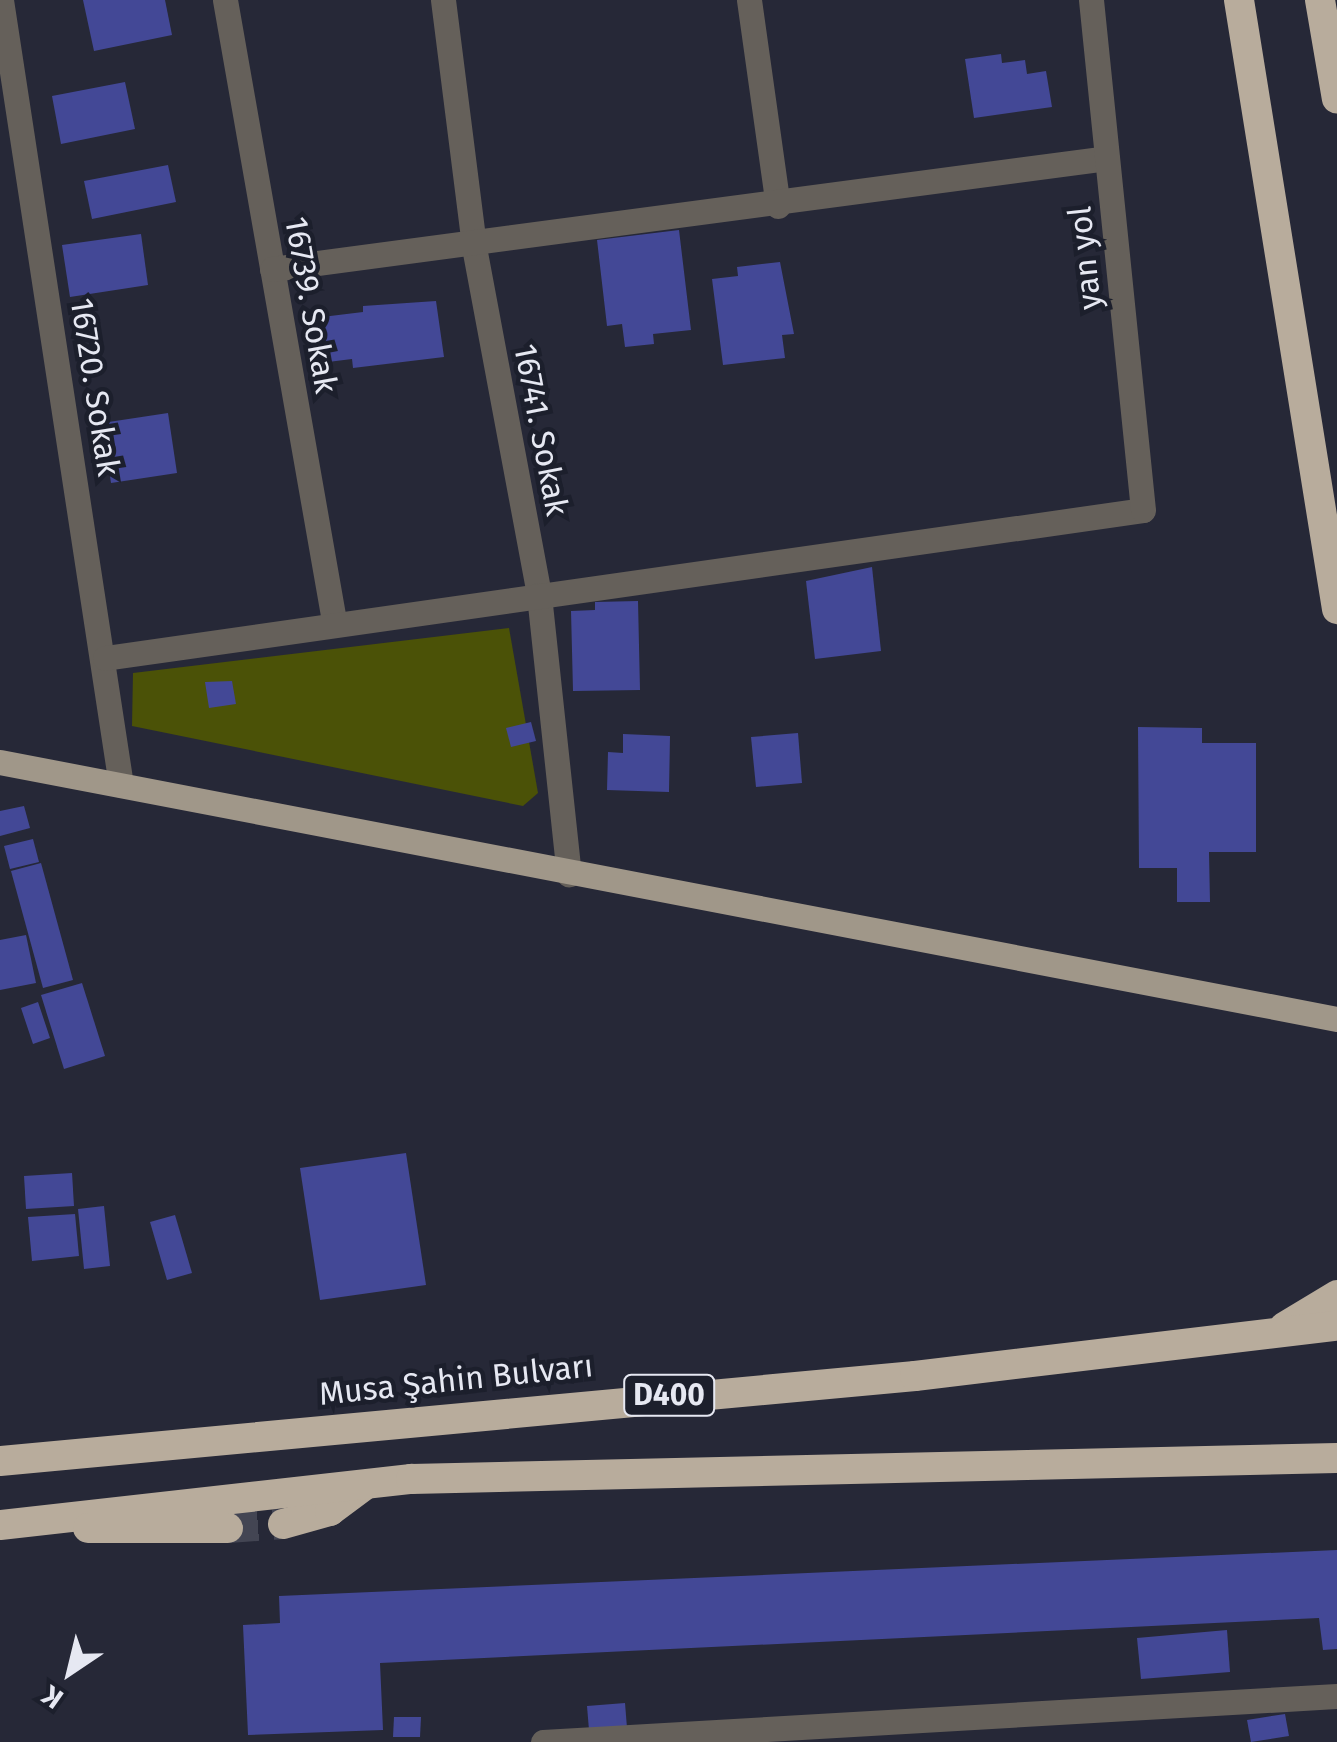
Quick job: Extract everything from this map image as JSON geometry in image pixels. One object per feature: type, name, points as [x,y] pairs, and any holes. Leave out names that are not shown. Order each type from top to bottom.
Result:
[{"type":"highway","points":[[1239,0],[1337,609]]},
{"type":"highway","points":[[1320,0],[1337,100]]},
{"type":"highway","points":[[1282,1328],[1337,1295]]},
{"type":"highway","name":"Musa Şahin Bulvarı","points":[[0,1461],[915,1376],[1282,1328],[1337,1326]]},
{"type":"highway","points":[[15,1524],[366,1484],[646,1471],[1337,1458]]},
{"type":"highway","points":[[1277,1460],[1337,1479]]},
{"type":"highway","points":[[283,1524],[330,1511],[366,1484]]},
{"type":"highway","points":[[15,1524],[130,1532],[228,1528]]},
{"type":"main road","points":[[0,762],[1337,1020]]},
{"type":"street","name":"16720. Sokak","points":[[1,0],[105,658],[120,786]]},
{"type":"street","name":"16739. Sokak","points":[[225,0],[334,621]]},
{"type":"street","name":"16741. Sokak","points":[[443,0],[474,247],[539,595],[569,874]]},
{"type":"street","points":[[749,0],[778,206]]},
{"type":"street","name":"yan yol","points":[[539,595],[1143,510],[1090,0]]},
{"type":"street","points":[[272,269],[474,247],[1107,158]]},
{"type":"street","points":[[105,658],[334,621],[539,595]]},
{"type":"street","points":[[543,1742],[1337,1696]]},
{"type":"green space","points":[[509,628],[538,793],[523,806],[132,726],[133,673]]},
{"type":"building","points":[[83,0],[165,0],[172,35],[94,51]]},
{"type":"building","points":[[1001,54],[1002,63],[1025,60],[1027,74],[1046,71],[1052,107],[974,118],[965,59]]},
{"type":"building","points":[[125,82],[135,129],[61,144],[52,96]]},
{"type":"building","points":[[168,165],[176,202],[92,219],[84,181]]},
{"type":"building","points":[[679,230],[691,330],[653,334],[654,344],[625,347],[622,324],[607,326],[597,240]]},
{"type":"building","points":[[141,234],[148,285],[70,297],[62,245]]},
{"type":"building","points":[[780,262],[794,334],[782,335],[785,358],[723,365],[712,279],[738,276],[737,267]]},
{"type":"building","points":[[436,301],[444,357],[353,368],[352,359],[328,362],[322,317],[363,312],[363,306]]},
{"type":"building","points":[[168,413],[177,473],[111,483],[102,423]]},
{"type":"building","points":[[872,567],[881,651],[815,659],[806,581]]},
{"type":"building","points":[[638,601],[640,690],[573,691],[571,611],[595,610],[595,602]]},
{"type":"building","points":[[232,681],[236,704],[209,708],[205,682]]},
{"type":"building","points":[[531,722],[536,741],[511,747],[506,728]]},
{"type":"building","points":[[1138,727],[1202,728],[1202,743],[1256,743],[1256,852],[1209,852],[1210,902],[1177,902],[1177,868],[1139,868]]},
{"type":"building","points":[[798,733],[802,783],[756,787],[751,737]]},
{"type":"building","points":[[623,734],[670,736],[669,792],[607,790],[608,752],[623,753]]},
{"type":"building","points":[[24,806],[30,828],[0,836],[0,811]]},
{"type":"building","points":[[33,839],[39,862],[10,869],[4,846]]},
{"type":"building","points":[[41,863],[73,980],[43,988],[11,871]]},
{"type":"building","points":[[26,935],[36,983],[0,990],[0,940]]},
{"type":"building","points":[[82,983],[105,1056],[64,1069],[41,995]]},
{"type":"building","points":[[38,1002],[50,1038],[33,1044],[21,1008]]},
{"type":"building","points":[[406,1153],[426,1285],[320,1300],[300,1168]]},
{"type":"building","points":[[72,1173],[74,1206],[26,1209],[24,1176]]},
{"type":"building","points":[[104,1206],[110,1266],[84,1269],[78,1209]]},
{"type":"building","points":[[75,1214],[79,1256],[32,1261],[28,1217]]},
{"type":"building","points":[[175,1215],[192,1273],[167,1280],[150,1222]]},
{"type":"building","points":[[1337,1550],[1337,1649],[1323,1650],[1319,1618],[380,1663],[383,1730],[248,1735],[243,1625],[280,1623],[279,1596]]},
{"type":"building","points":[[1227,1630],[1230,1672],[1141,1679],[1137,1638]]},
{"type":"building","points":[[625,1703],[627,1728],[589,1730],[587,1706]]},
{"type":"building","points":[[1285,1714],[1289,1736],[1251,1742],[1247,1720]]},
{"type":"building","points":[[394,1717],[421,1717],[420,1737],[393,1737]]},
{"type":"tunnel","points":[[228,1528],[283,1524]]}]
